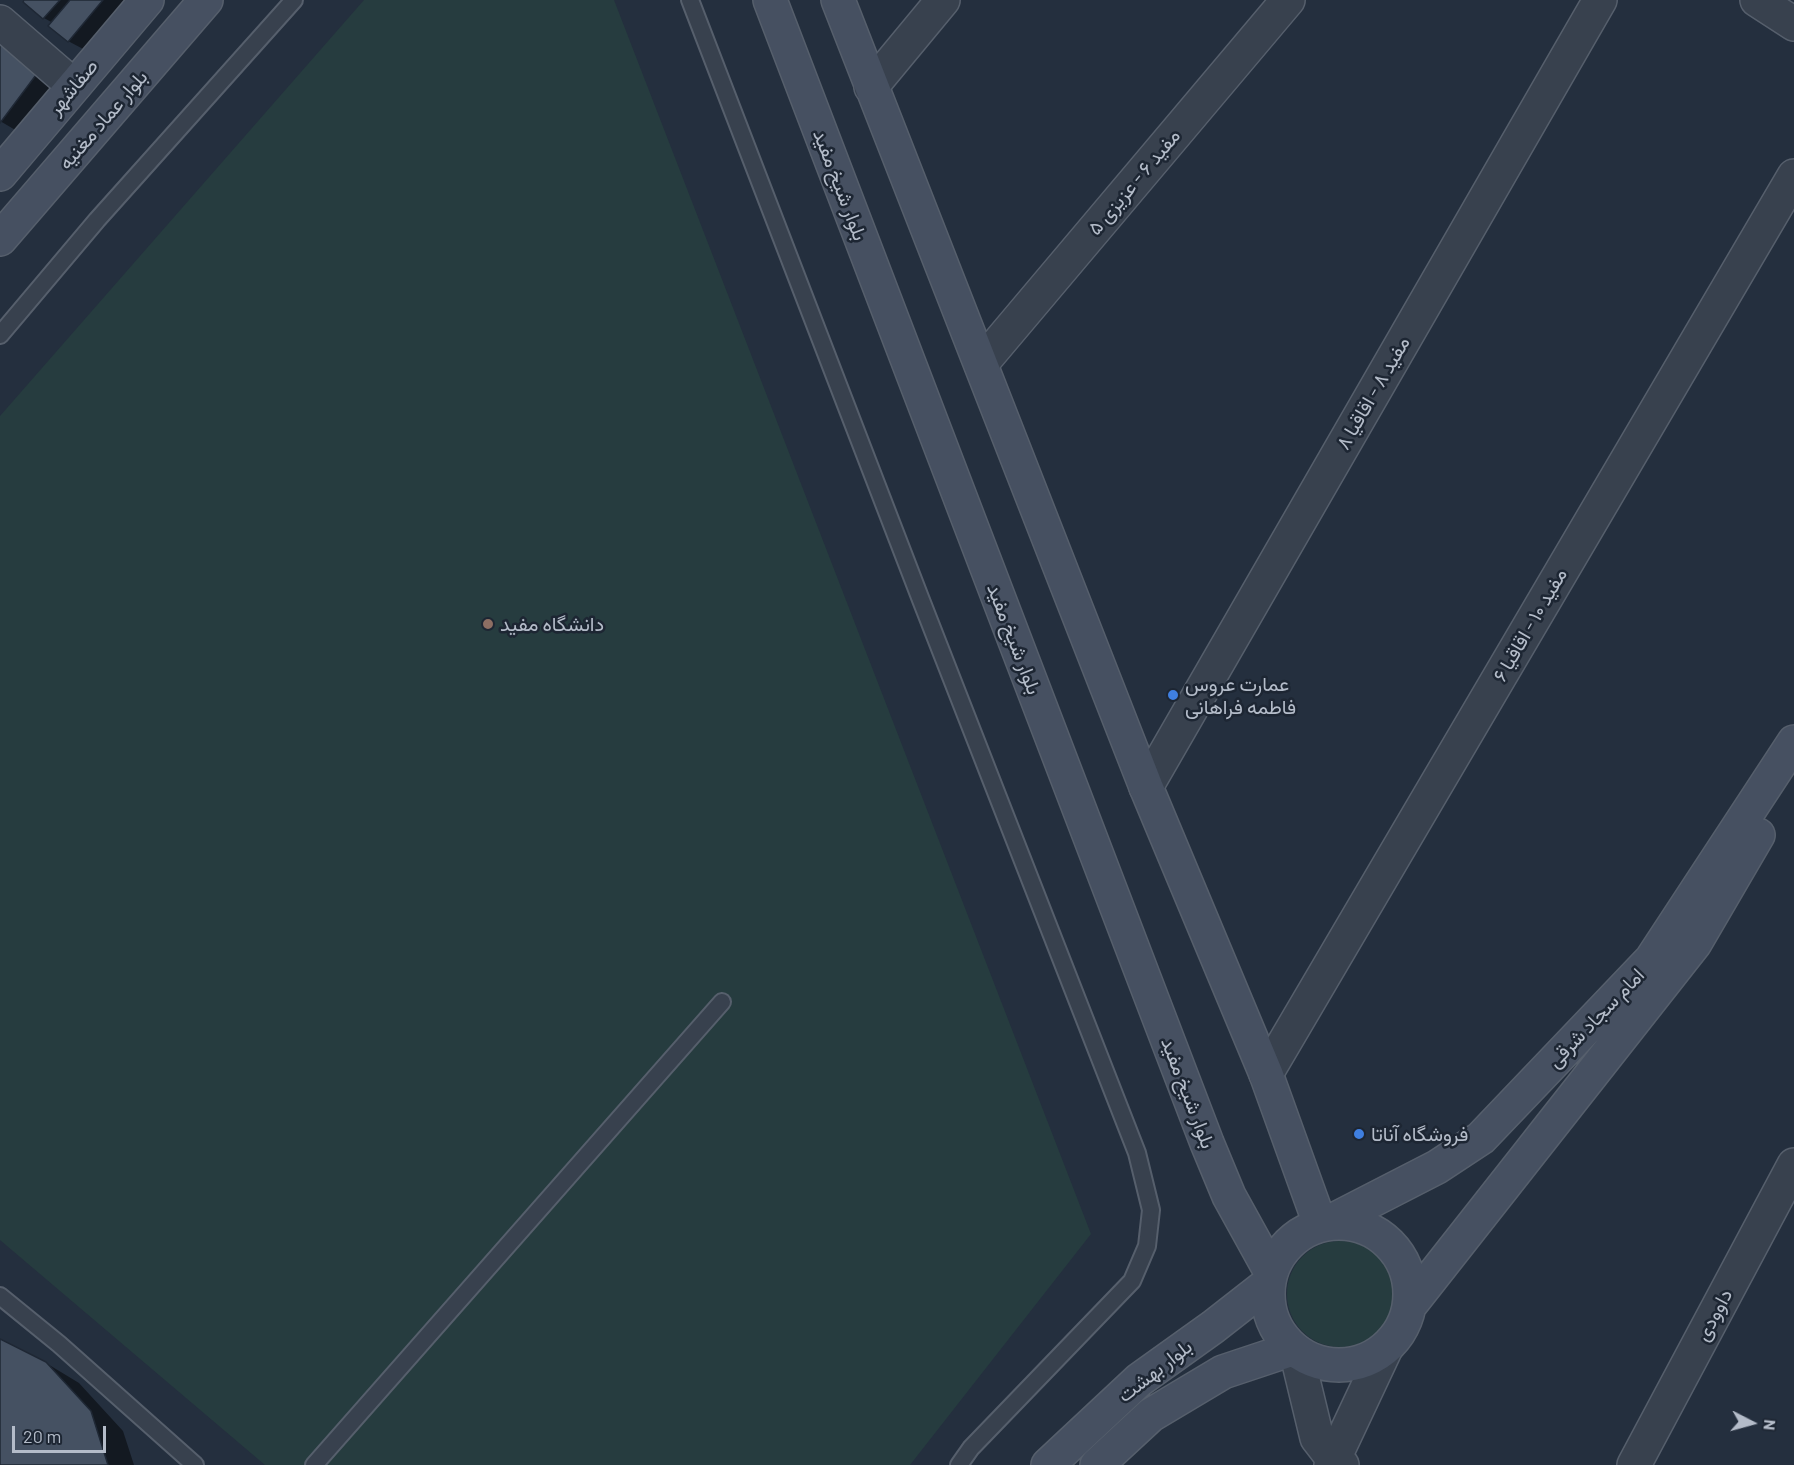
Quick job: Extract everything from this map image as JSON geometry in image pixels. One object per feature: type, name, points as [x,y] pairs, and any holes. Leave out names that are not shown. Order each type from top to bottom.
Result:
[{"type":"street","name":"صفاشهر","points":[[0,174],[147,0]]},
{"type":"street","name":"بلوار عماد مغنیه","points":[[0,239],[206,0]]},
{"type":"street","name":"بلوار شیخ مفید","points":[[770,0],[1207,1143],[1229,1196],[1269,1278]]},
{"type":"street","points":[[838,0],[1146,787],[1266,1074],[1324,1223]]},
{"type":"street","points":[[871,87],[943,0]]},
{"type":"street","name":"مفید ۶ - عزیزی ۵","points":[[981,364],[1288,0]]},
{"type":"street","name":"مفید ۸ - اقاقیا ۸","points":[[1146,787],[1600,0]]},
{"type":"street","points":[[1757,0],[1794,24]]},
{"type":"street","points":[[0,22],[74,86]]},
{"type":"street","name":"مفید ۱۰ - اقاقیا ۶","points":[[1266,1074],[1794,176]]},
{"type":"street","name":"امام سجاد شرقی","points":[[1324,1223],[1437,1167],[1481,1138],[1489,1130],[1651,960],[1794,742]]},
{"type":"street","name":"امام سجاد شرقی","points":[[1410,1305],[1695,943],[1794,772]]},
{"type":"street","name":"داوودی","points":[[1634,1465],[1794,1165]]},
{"type":"street","points":[[1294,1350],[1317,1438],[1336,1463],[1386,1348],[1402,1329],[1410,1305],[1409,1278],[1398,1254],[1380,1234],[1355,1223],[1324,1223],[1304,1231],[1289,1242],[1278,1256],[1269,1278],[1268,1302],[1272,1320],[1280,1335],[1294,1350],[1317,1363],[1341,1366],[1366,1361],[1386,1348]]},
{"type":"street","name":"بلوار بهشت","points":[[1048,1465],[1139,1380],[1213,1327],[1269,1278]]},
{"type":"street","name":"بلوار بهشت","points":[[1097,1465],[1151,1415],[1223,1372],[1294,1350]]},
{"type":"lane","points":[[0,334],[97,220],[294,0]]},
{"type":"lane","points":[[690,0],[1137,1153],[1151,1210],[1147,1246],[1131,1281],[971,1448],[959,1465]]},
{"type":"lane","points":[[314,1465],[722,1002]]},
{"type":"lane","points":[[0,1296],[59,1344],[195,1465]]},
{"type":"green space","name":"دانشگاه مفید","points":[[364,0],[614,0],[1091,1234],[910,1465],[265,1465],[0,1240],[0,416]]},
{"type":"green space","points":[[1340,1241],[1360,1245],[1377,1257],[1389,1274],[1393,1294],[1389,1314],[1377,1331],[1360,1343],[1340,1347],[1320,1343],[1303,1331],[1291,1314],[1287,1294],[1291,1274],[1303,1257],[1320,1245]]},
{"type":"building","points":[[24,0],[60,0],[43,19],[23,2]]},
{"type":"building","points":[[70,0],[103,0],[68,42],[48,26]]},
{"type":"building","points":[[0,41],[39,71],[0,123]]},
{"type":"building","points":[[0,1339],[46,1362],[91,1411],[108,1465],[0,1465]]},
{"type":"place","name":"دانشگاه مفید","points":[[488,624]]},
{"type":"place","name":"عمارت عروس فاطمه فراهانی","points":[[1173,695]]},
{"type":"place","name":"فروشگاه آناتا","points":[[1359,1134]]}]
